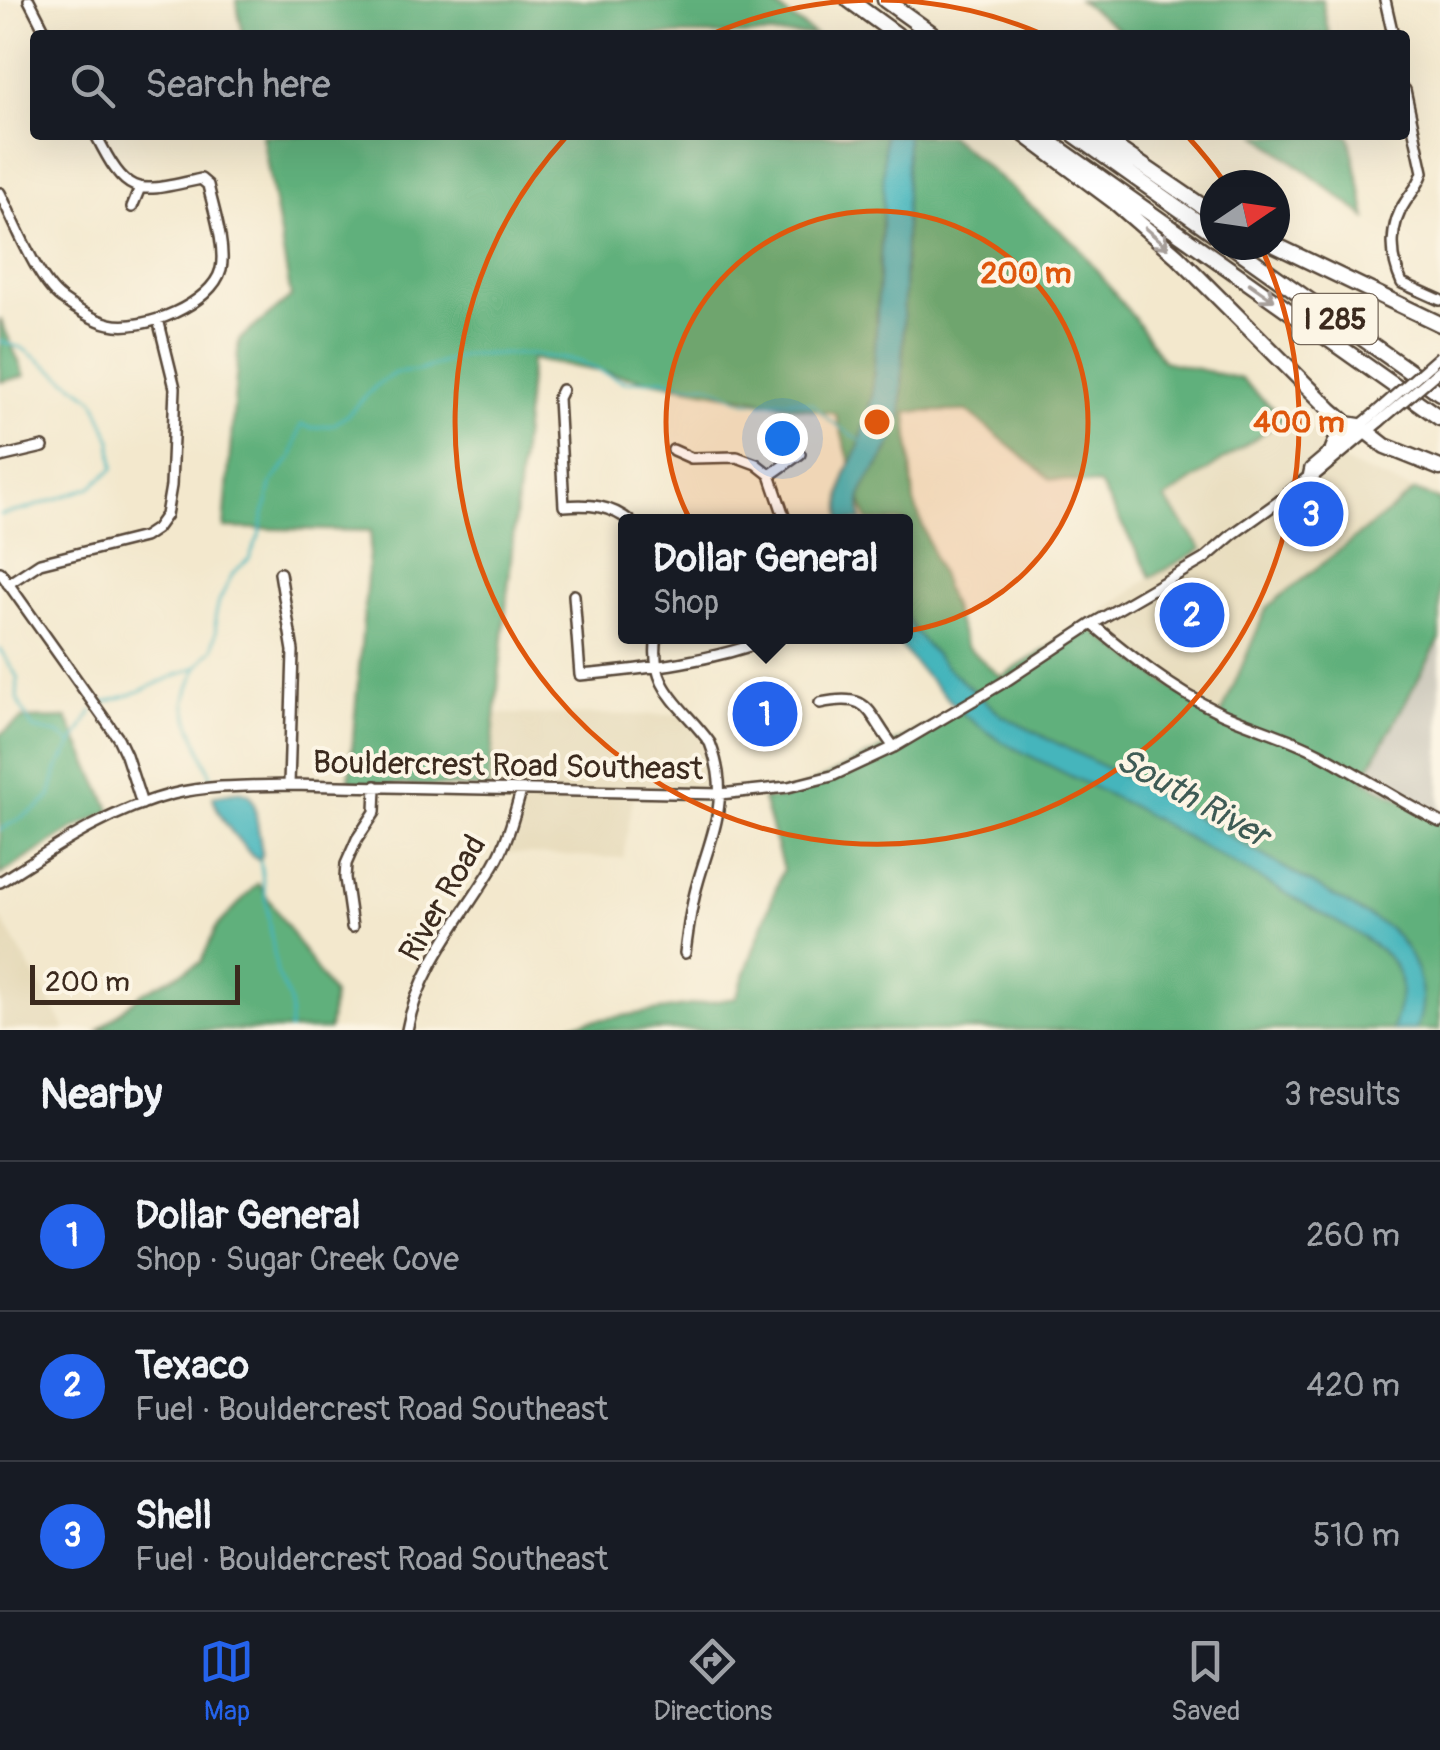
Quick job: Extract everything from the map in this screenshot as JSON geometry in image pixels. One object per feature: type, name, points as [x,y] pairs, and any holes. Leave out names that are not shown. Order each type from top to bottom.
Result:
[{"type":"highway","points":[[848,0],[891,30]]},
{"type":"highway","points":[[885,0],[927,30]]},
{"type":"highway","points":[[1032,140],[1100,190],[1177,256],[1346,424],[1363,429],[1385,446],[1440,468]]},
{"type":"highway","name":"I 285","points":[[1047,140],[1440,418]]},
{"type":"highway","points":[[1082,140],[1200,223]]},
{"type":"highway","points":[[1105,140],[1200,204]]},
{"type":"highway","points":[[1290,252],[1440,324]]},
{"type":"highway","name":"I 285","points":[[1252,260],[1440,393]]},
{"type":"highway","points":[[1331,410],[1338,430],[1333,450]]},
{"type":"street","points":[[30,0],[45,30]]},
{"type":"street","points":[[1386,0],[1392,30]]},
{"type":"street","points":[[1410,114],[1422,172],[1420,184],[1398,215],[1393,246],[1402,282],[1440,300]]},
{"type":"street","points":[[0,193],[46,285],[61,299],[110,325],[128,326],[173,314],[210,290],[221,270],[221,246],[206,178],[139,190],[110,164],[98,140]]},
{"type":"street","points":[[132,206],[139,190]]},
{"type":"street","points":[[8,584],[40,563],[144,537],[166,516],[175,388],[158,319]]},
{"type":"street","name":"Bouldercrest Road Southeast","points":[[1308,476],[1315,476],[1440,356]]},
{"type":"street","name":"Bouldercrest Road Southeast","points":[[1377,417],[1440,370]]},
{"type":"street","points":[[562,390],[558,398],[564,506],[598,506],[619,514]]},
{"type":"street","name":"Bouldercrest Road Southeast","points":[[0,882],[104,820],[175,794],[222,787],[376,786],[720,794],[788,787],[832,776],[894,747],[1204,559],[1278,502],[1308,476],[1310,468],[1363,429]]},
{"type":"street","points":[[0,457],[42,447]]},
{"type":"street","points":[[673,450],[691,458],[738,457],[756,464],[770,475],[783,514]]},
{"type":"street","points":[[770,475],[800,454]]},
{"type":"street","points":[[0,572],[118,738],[142,804]]},
{"type":"street","points":[[280,573],[294,650],[289,785]]},
{"type":"street","points":[[574,596],[580,675],[656,668],[756,644]]},
{"type":"street","points":[[1092,624],[1153,674],[1196,700],[1321,754],[1440,822]]},
{"type":"street","points":[[656,644],[660,683],[710,743],[720,794],[720,812],[696,888],[684,953]]},
{"type":"street","points":[[820,704],[855,700],[868,709],[894,747]]},
{"type":"street","points":[[352,928],[346,864],[375,812],[376,786]]},
{"type":"street","name":"River Road","points":[[406,1030],[430,967],[496,861],[521,792]]},
{"type":"shaded area","points":[[1284,419],[1302,419],[1338,460],[1415,491],[1267,607],[1220,721],[1085,625],[1151,577],[1202,550],[1165,499]]},
{"type":"shaded area","points":[[1440,639],[1440,820],[1363,779]]},
{"type":"shaded area","points":[[495,714],[689,715],[712,744],[721,792],[634,793],[623,858],[502,853],[519,790],[488,788]]},
{"type":"shaded area","points":[[0,916],[66,1030],[0,1030]]},
{"type":"green space","points":[[236,0],[767,0],[808,30],[242,30]]},
{"type":"green space","points":[[1079,0],[1322,0],[1328,30],[1119,30]]},
{"type":"green space","points":[[263,140],[955,140],[1076,244],[1163,361],[1241,379],[1284,419],[1165,499],[1202,549],[1151,577],[1100,485],[1050,479],[967,411],[907,412],[914,502],[966,646],[1001,677],[1085,625],[1219,720],[1267,607],[1415,491],[1440,500],[1440,639],[1363,779],[1440,820],[1440,1030],[571,1030],[571,1024],[736,998],[783,869],[763,799],[783,798],[959,711],[911,644],[913,514],[865,514],[836,414],[531,359],[488,788],[349,783],[371,531],[224,528],[239,340],[291,297]]},
{"type":"green space","points":[[1265,140],[1350,140],[1367,218]]},
{"type":"green space","points":[[0,318],[25,376],[0,382]]},
{"type":"green space","points":[[67,718],[111,811],[75,828],[0,875],[0,735],[22,719]]},
{"type":"green space","points":[[258,883],[333,995],[329,1030],[99,1030],[142,993],[201,962],[216,928]]},
{"type":"water","points":[[884,140],[907,140],[902,412],[893,441],[862,493],[861,514],[841,514],[846,472],[858,449],[872,396]]},
{"type":"water","name":"South River","points":[[913,628],[946,667],[1001,715],[1142,786],[1389,928],[1406,949],[1418,975],[1422,1003],[1415,1030],[1392,1030],[1400,998],[1398,972],[1388,957],[1363,937],[1131,806],[1002,742],[964,715],[899,644],[913,644]]},
{"type":"water","points":[[239,791],[249,794],[254,803],[260,861],[229,828],[213,796]]},
{"type":"waterway","points":[[0,341],[22,348],[94,399],[111,440],[114,468],[91,487],[0,515]]},
{"type":"waterway","points":[[214,784],[185,703],[197,667],[213,648],[219,601],[233,573],[249,559],[272,482],[292,457],[301,425],[333,425],[395,373],[418,371],[464,355],[536,355],[577,361],[625,382],[662,379],[686,385],[708,384],[743,401],[812,403],[829,420],[861,441]]},
{"type":"waterway","points":[[0,649],[18,678],[17,699],[33,729],[58,734],[73,744]]},
{"type":"waterway","points":[[102,703],[196,667]]},
{"type":"waterway","points":[[0,830],[50,797],[57,770],[92,711]]},
{"type":"waterway","points":[[260,861],[277,973],[291,1010],[289,1030]]},
{"type":"place","name":"Shell","points":[[1311,514]]},
{"type":"place","name":"Texaco","points":[[1192,615]]},
{"type":"place","name":"Dollar General","points":[[765,714]]}]
